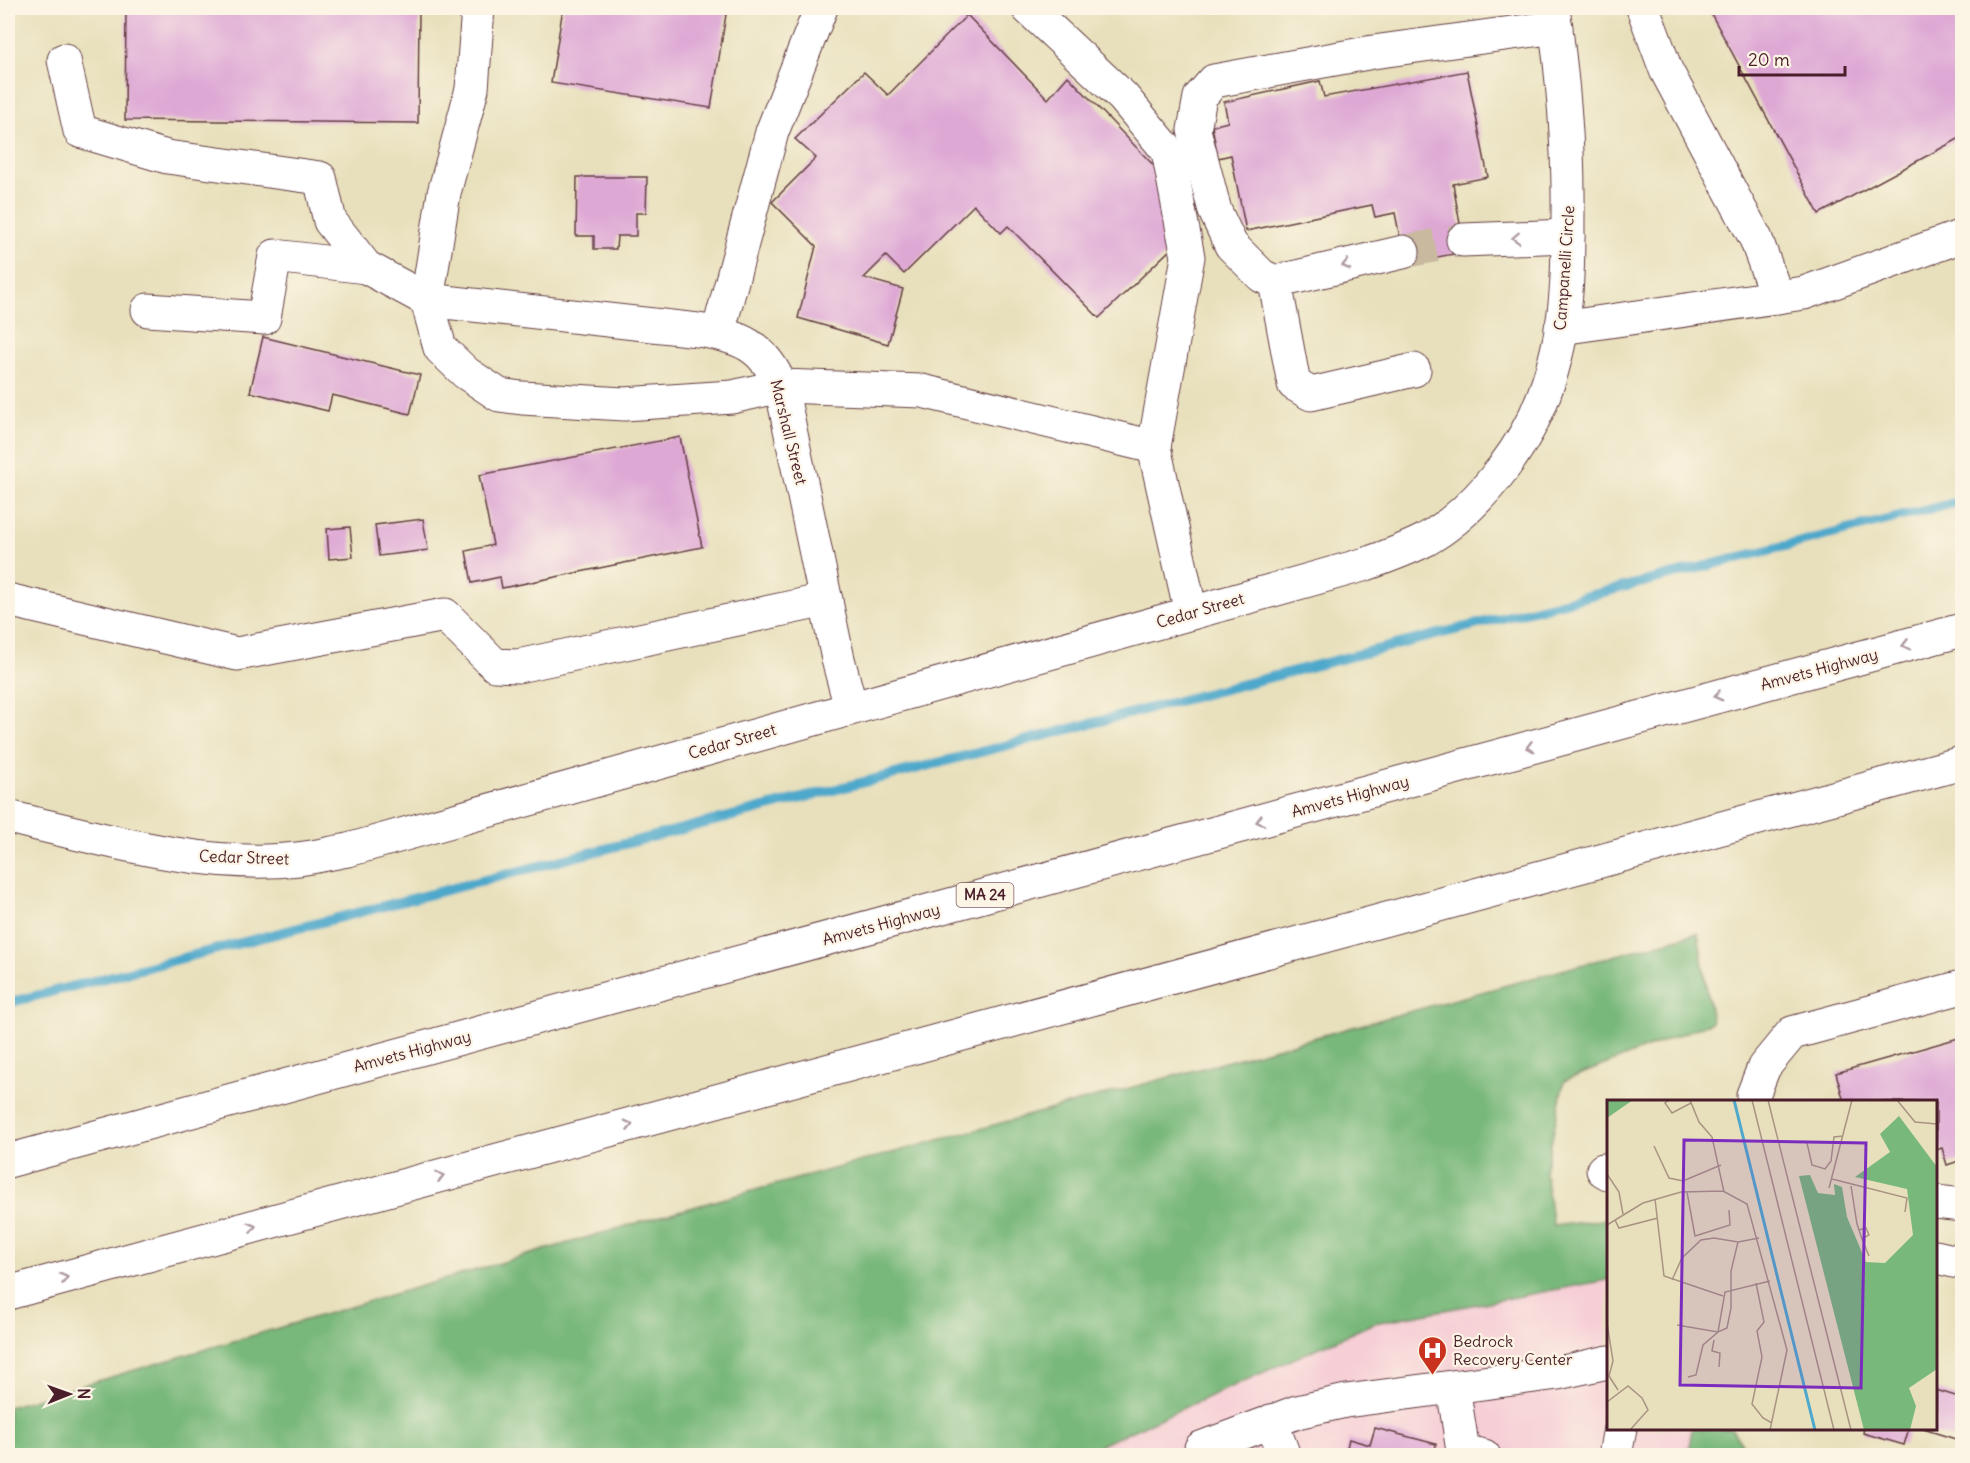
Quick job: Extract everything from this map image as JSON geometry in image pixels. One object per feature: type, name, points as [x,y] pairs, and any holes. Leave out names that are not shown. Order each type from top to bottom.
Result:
[{"type":"main road","points":[[478,8],[472,89],[444,193],[427,300],[440,348],[466,373],[499,395],[624,404],[732,397],[781,387],[922,391],[1154,447]]},
{"type":"main road","points":[[718,333],[772,132],[821,8]]},
{"type":"main road","points":[[1028,8],[1123,97],[1168,151],[1188,257],[1154,447],[1191,613]]},
{"type":"main road","points":[[1643,8],[1666,70],[1756,239],[1776,297]]},
{"type":"main road","points":[[1403,252],[1275,282],[1262,276],[1231,245],[1215,211],[1194,130],[1200,97],[1214,81],[1555,17]]},
{"type":"main road","name":"Campanelli Circle","points":[[1444,528],[1480,495],[1509,460],[1522,439],[1545,392],[1561,328],[1568,236],[1568,180],[1564,88],[1555,17]]},
{"type":"main road","points":[[64,60],[80,131],[167,157],[320,178],[330,221],[366,267]]},
{"type":"main road","points":[[1463,240],[1568,236]]},
{"type":"main road","points":[[1561,328],[1804,293],[1962,236]]},
{"type":"main road","points":[[148,310],[264,318],[275,256],[366,267],[427,300]]},
{"type":"main road","points":[[1275,282],[1294,384],[1311,393],[1414,370]]},
{"type":"main road","name":"Marshall Street","points":[[427,300],[718,333],[735,337],[764,357],[781,387],[851,708]]},
{"type":"main road","name":"Cedar Street","points":[[8,817],[161,851],[240,860],[297,860],[348,850],[1366,564],[1407,549],[1444,528]]},
{"type":"main road","points":[[8,600],[237,654],[445,615],[495,665],[518,666],[826,600]]},
{"type":"main road","name":"Amvets Highway","points":[[8,1161],[1962,630]]},
{"type":"main road","points":[[8,1293],[1962,763]]},
{"type":"main road","points":[[1754,1100],[1753,1095],[1764,1066],[1792,1034],[1962,987]]},
{"type":"main road","points":[[1937,1202],[1962,1204]]},
{"type":"main road","points":[[1937,1257],[1962,1263]]},
{"type":"main road","points":[[1196,1453],[1270,1421],[1297,1412],[1346,1401],[1558,1373],[1607,1362]]},
{"type":"main road","points":[[1453,1387],[1463,1451],[1484,1455]]},
{"type":"main road","points":[[1270,1421],[1284,1455]]},
{"type":"main road","points":[[1615,1455],[1620,1430]]},
{"type":"shaded area","name":"Bedrock Recovery Center","points":[[1607,1280],[1607,1430],[1692,1430],[1688,1456],[1078,1456],[1374,1323]]},
{"type":"green space","points":[[1698,933],[1712,1022],[1564,1081],[1545,1172],[1553,1226],[1607,1219],[1607,1280],[1374,1323],[1078,1455],[8,1455],[8,1407],[664,1215]]},
{"type":"green space","points":[[1692,1430],[1732,1430],[1751,1455],[1688,1455]]},
{"type":"building","points":[[126,8],[419,8],[418,123],[125,120]]},
{"type":"building","points":[[563,8],[727,8],[711,108],[551,83]]},
{"type":"building","points":[[1708,8],[1962,8],[1962,137],[1819,214]]},
{"type":"building","points":[[967,15],[1048,99],[1068,76],[1160,172],[1174,246],[1099,318],[1008,226],[1001,233],[974,205],[904,274],[886,256],[864,278],[903,289],[888,344],[798,318],[816,246],[772,202],[816,158],[795,139],[864,72],[888,95]]},
{"type":"building","points":[[1467,71],[1488,177],[1453,184],[1465,252],[1405,263],[1395,213],[1375,217],[1372,205],[1246,231],[1231,155],[1218,158],[1212,126],[1228,122],[1224,102],[1320,81],[1324,97]]},
{"type":"building","points":[[577,177],[647,177],[646,213],[636,213],[636,236],[617,236],[616,249],[594,249],[594,236],[576,236]]},
{"type":"building","points":[[263,337],[420,375],[410,414],[332,395],[328,411],[250,392]]},
{"type":"building","points":[[680,437],[702,547],[502,588],[500,577],[472,583],[466,551],[493,545],[479,475]]},
{"type":"building","points":[[423,519],[428,550],[379,556],[375,525]]},
{"type":"building","points":[[350,527],[353,557],[329,559],[327,529]]},
{"type":"building","points":[[1962,1037],[1962,1160],[1947,1165],[1942,1148],[1937,1150],[1937,1100],[1843,1100],[1836,1073]]},
{"type":"building","points":[[1937,1390],[1962,1398],[1962,1441],[1926,1430],[1937,1430]]},
{"type":"building","points":[[1375,1428],[1436,1444],[1434,1456],[1345,1456],[1349,1439],[1370,1445]]},
{"type":"building","points":[[1864,1430],[1908,1430],[1904,1445],[1863,1433]]},
{"type":"waterway","points":[[8,1003],[1962,501]]},
{"type":"tunnel","points":[[1403,252],[1463,240]]},
{"type":"place","name":"Bedrock Recovery Center","points":[[1432,1376]]}]
